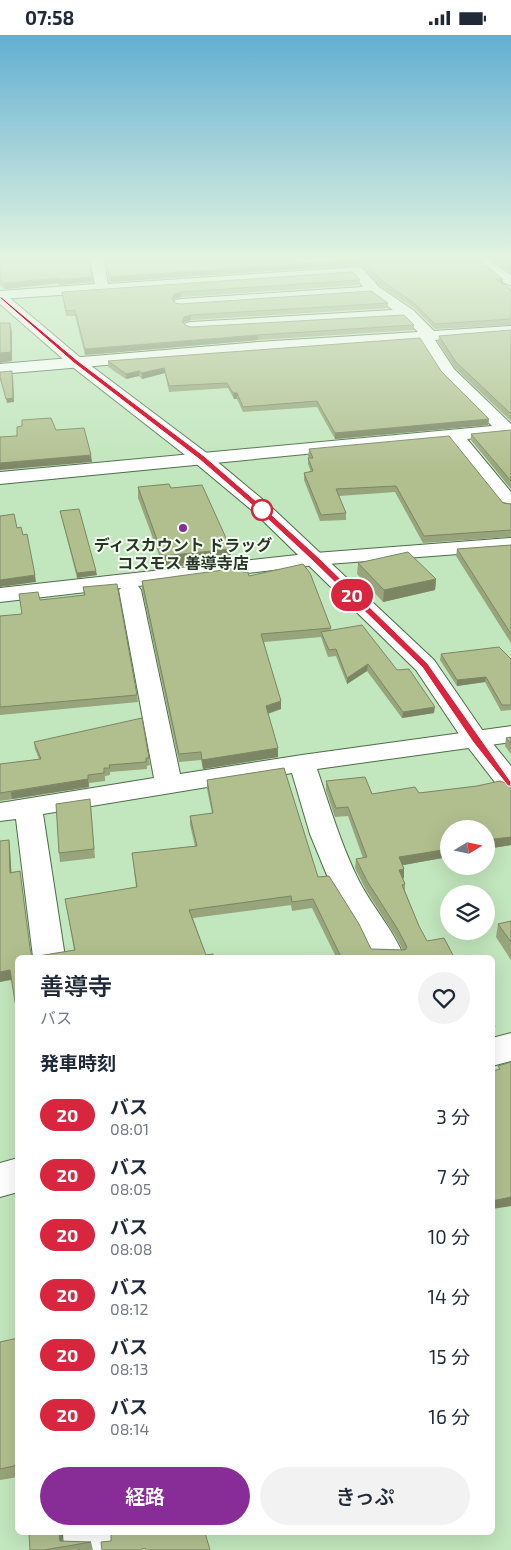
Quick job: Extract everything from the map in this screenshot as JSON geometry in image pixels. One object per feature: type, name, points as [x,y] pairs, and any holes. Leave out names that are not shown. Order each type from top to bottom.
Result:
[{"type":"main road","points":[[39,330],[76,362],[201,458],[261,509],[315,559],[425,665],[476,740],[511,784]]},
{"type":"main road","points":[[192,330],[200,351]]},
{"type":"main road","points":[[422,330],[448,372],[509,429]]},
{"type":"main road","points":[[0,369],[200,351],[511,330]]},
{"type":"main road","points":[[0,478],[509,429]]},
{"type":"main road","points":[[454,435],[511,504]]},
{"type":"main road","points":[[0,595],[315,559],[511,544]]},
{"type":"main road","points":[[130,590],[169,784]]},
{"type":"main road","points":[[49,955],[14,810],[302,763],[511,734]]},
{"type":"main road","points":[[302,763],[324,834],[346,885],[374,929],[387,955]]},
{"type":"main road","points":[[495,1051],[511,1047]]},
{"type":"main road","points":[[0,1180],[15,1176]]},
{"type":"main road","points":[[87,1535],[88,1550]]},
{"type":"building","points":[[0,330],[10,330],[11,352],[0,353]]},
{"type":"building","points":[[80,330],[341,330],[258,335],[85,349]]},
{"type":"building","points":[[511,330],[511,414],[456,362],[439,336]]},
{"type":"building","points":[[420,338],[441,371],[489,419],[335,433],[317,401],[243,407],[237,393],[233,393],[227,383],[169,386],[164,368],[142,373],[139,371],[126,374],[108,361]]},
{"type":"building","points":[[12,371],[13,398],[6,399],[0,372]]},
{"type":"building","points":[[51,418],[56,430],[84,428],[91,455],[0,463],[0,437],[17,436],[17,427],[22,426],[22,420]]},
{"type":"building","points":[[511,430],[511,481],[471,434]]},
{"type":"building","points":[[449,436],[503,503],[511,504],[511,530],[424,536],[396,486],[336,489],[346,513],[321,515],[304,473],[313,471],[308,458],[313,458],[309,449]]},
{"type":"building","name":"ディスカウント ドラッグ コスモス 善導寺店","points":[[169,484],[171,488],[202,485],[231,549],[163,556],[138,487]]},
{"type":"building","points":[[79,509],[96,571],[77,573],[60,511]]},
{"type":"building","points":[[14,514],[17,528],[21,527],[23,535],[27,534],[35,575],[0,580],[0,516]]},
{"type":"building","points":[[511,545],[511,634],[457,549]]},
{"type":"building","points":[[408,552],[436,579],[384,590],[358,563]]},
{"type":"building","points":[[303,564],[310,573],[331,628],[261,634],[281,701],[266,706],[278,748],[202,760],[201,752],[179,754],[142,581],[238,568],[243,572],[248,572],[249,576]]},
{"type":"building","points":[[117,584],[137,695],[0,707],[0,616],[22,614],[19,594],[38,592],[40,600],[85,595],[83,587]]},
{"type":"building","points":[[362,625],[397,670],[409,669],[435,707],[403,712],[368,664],[347,678],[336,649],[329,650],[321,632]]},
{"type":"building","points":[[499,647],[511,659],[511,705],[502,705],[486,677],[457,680],[441,654]]},
{"type":"building","points":[[142,718],[149,758],[146,758],[146,762],[109,765],[110,768],[104,768],[104,773],[88,775],[88,779],[0,793],[0,764],[41,759],[34,742]]},
{"type":"building","points":[[511,737],[511,744],[506,738]]},
{"type":"building","points":[[284,768],[318,877],[329,876],[359,924],[371,949],[405,950],[407,947],[397,928],[367,881],[356,859],[367,857],[348,807],[336,808],[326,781],[365,777],[372,794],[415,787],[419,793],[477,786],[500,781],[511,785],[511,837],[495,839],[495,820],[440,820],[440,850],[399,857],[404,869],[399,870],[405,884],[402,885],[427,941],[440,939],[445,940],[453,955],[340,955],[313,899],[292,902],[291,896],[189,910],[206,955],[44,955],[75,950],[65,899],[137,887],[132,853],[197,846],[190,816],[213,813],[207,780]]},
{"type":"building","points":[[90,799],[94,849],[59,853],[56,804]]},
{"type":"building","points":[[9,840],[10,873],[20,871],[32,955],[15,955],[15,1001],[10,970],[0,972],[0,841]]},
{"type":"building","points":[[511,921],[511,942],[498,924]]},
{"type":"building","points":[[511,1062],[511,1197],[495,1200],[495,1070],[500,1069],[498,1066]]},
{"type":"building","points":[[15,1339],[15,1466],[0,1469],[0,1342]]},
{"type":"building","points":[[29,1535],[59,1535],[60,1541],[91,1542],[44,1550],[30,1550]]},
{"type":"building","points":[[111,1535],[206,1535],[210,1550],[146,1550],[145,1548],[140,1550],[102,1550],[101,1542],[111,1541]]},
{"type":"bus line","name":"20","points":[[38,330],[76,362],[201,458],[261,509],[315,559],[425,665],[476,740],[511,784]]},
{"type":"place","name":"ディスカウント ドラッグ コスモス 善導寺店","points":[[183,528]]}]
